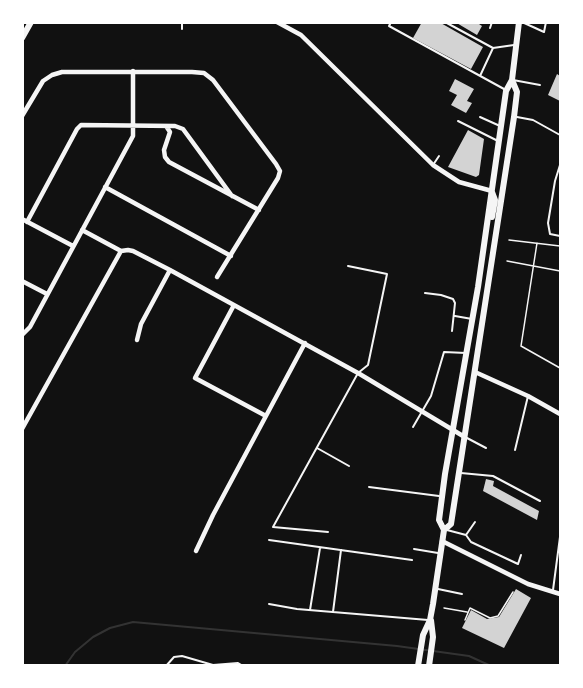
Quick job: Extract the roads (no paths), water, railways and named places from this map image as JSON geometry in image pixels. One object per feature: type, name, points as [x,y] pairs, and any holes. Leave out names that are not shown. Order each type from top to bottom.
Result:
[{"type":"main road","points":[[22,38],[31,22]]},
{"type":"main road","points":[[419,663],[423,635],[430,620],[444,530],[439,520],[442,496],[472,319],[500,126],[506,91],[512,80],[521,22]]},
{"type":"main road","points":[[444,530],[451,524],[463,436],[476,372],[514,117],[517,92],[512,80]]},
{"type":"main road","points":[[492,191],[495,200],[488,243],[493,252]]},
{"type":"main road","points":[[463,371],[476,372]]},
{"type":"main road","points":[[429,664],[433,637],[430,620]]},
{"type":"street","points":[[277,22],[301,35],[366,102],[433,165],[459,182],[492,191]]},
{"type":"street","points":[[22,334],[30,327],[133,136],[133,71]]},
{"type":"street","points":[[22,116],[43,81],[62,72],[133,71],[204,74],[213,80],[280,171],[259,210],[217,277]]},
{"type":"street","points":[[73,246],[25,220],[81,125],[175,126],[183,129],[232,196]]},
{"type":"street","points":[[166,126],[170,132],[164,150],[169,162],[259,210]]},
{"type":"street","points":[[105,187],[231,256]]},
{"type":"street","points":[[82,230],[121,251],[133,251],[170,270],[358,373],[463,436]]},
{"type":"street","points":[[22,429],[121,251]]},
{"type":"street","points":[[137,340],[141,324],[170,270]]},
{"type":"street","points":[[22,281],[48,294]]},
{"type":"street","points":[[234,305],[195,378],[266,416]]},
{"type":"street","points":[[196,550],[305,344]]},
{"type":"street","points":[[476,372],[561,414]]},
{"type":"street","points":[[442,542],[528,584],[561,594]]},
{"type":"lane","points":[[182,22],[182,29]]},
{"type":"lane","points":[[391,22],[389,26],[506,91]]},
{"type":"lane","points":[[445,22],[493,48],[516,45]]},
{"type":"lane","points":[[490,28],[492,22]]},
{"type":"lane","points":[[521,22],[544,32],[546,22]]},
{"type":"lane","points":[[480,76],[493,48]]},
{"type":"lane","points":[[512,80],[540,85]]},
{"type":"lane","points":[[480,117],[500,126]]},
{"type":"lane","points":[[514,117],[533,120],[561,135]]},
{"type":"lane","points":[[458,121],[498,141]]},
{"type":"lane","points":[[433,165],[439,156]]},
{"type":"lane","points":[[561,165],[555,181],[548,223],[550,234],[561,236]]},
{"type":"lane","points":[[328,532],[273,527],[358,373],[368,365],[387,274],[348,266]]},
{"type":"lane","points":[[425,293],[453,299],[455,316],[452,331]]},
{"type":"lane","points":[[455,316],[472,319]]},
{"type":"lane","points":[[413,427],[431,396],[444,352],[466,353]]},
{"type":"lane","points":[[515,450],[528,396]]},
{"type":"lane","points":[[463,436],[486,448]]},
{"type":"lane","points":[[317,448],[349,466]]},
{"type":"lane","points":[[459,472],[493,476],[540,501]]},
{"type":"lane","points":[[369,487],[442,496]]},
{"type":"lane","points":[[466,535],[475,522]]},
{"type":"lane","points":[[444,530],[466,535],[471,542],[518,564],[520,555]]},
{"type":"lane","points":[[553,591],[561,537]]},
{"type":"lane","points":[[268,540],[412,560]]},
{"type":"lane","points":[[310,610],[320,548]]},
{"type":"lane","points":[[414,549],[440,553]]},
{"type":"lane","points":[[333,612],[340,550]]},
{"type":"lane","points":[[435,589],[462,594]]},
{"type":"lane","points":[[269,604],[310,610],[430,620]]},
{"type":"lane","points":[[166,666],[174,657],[182,656],[213,665],[238,663],[243,666]]},
{"type":"waterway","points":[[65,666],[75,652],[93,637],[110,628],[133,622],[397,646],[469,656],[491,666]]}]
